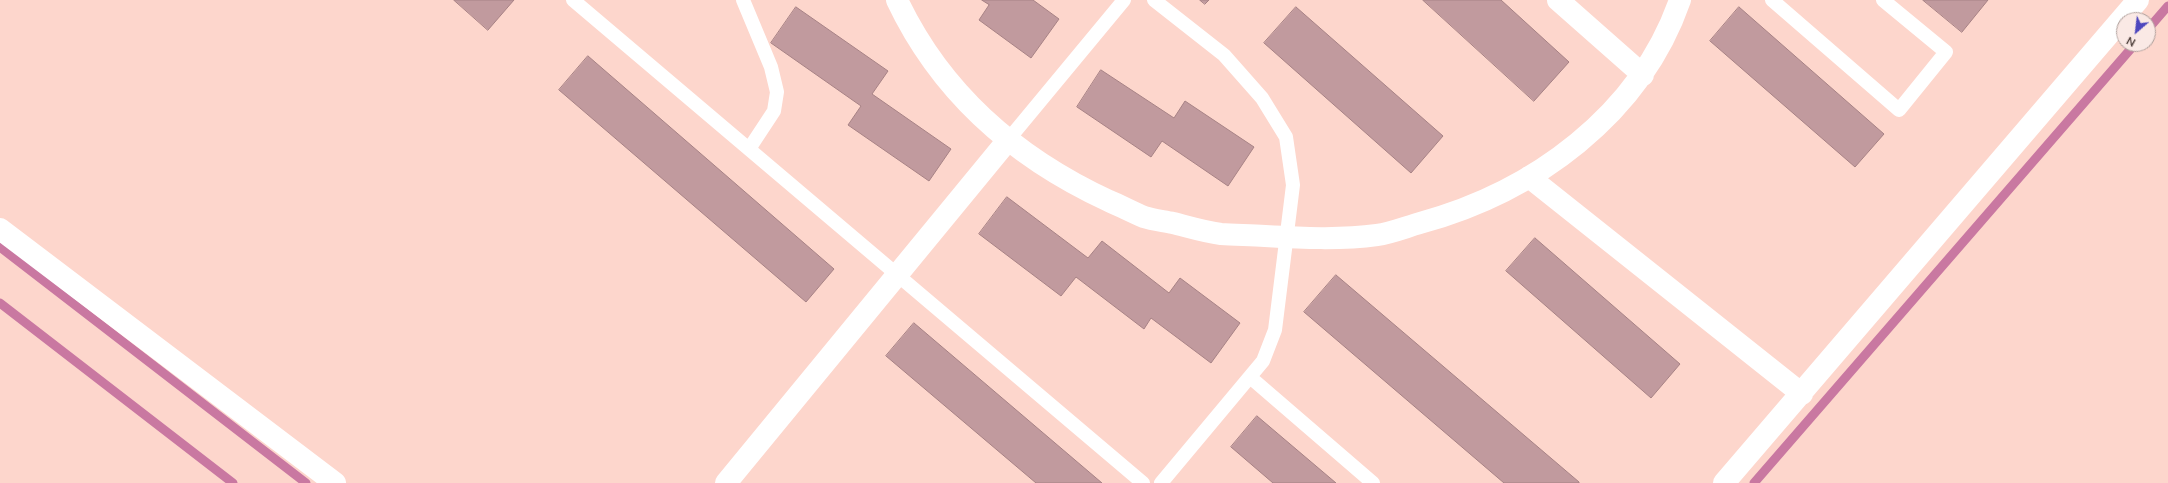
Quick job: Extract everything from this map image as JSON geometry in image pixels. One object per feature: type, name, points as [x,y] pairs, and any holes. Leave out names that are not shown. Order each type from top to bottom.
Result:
[{"type":"street","points":[[897,0],[909,25],[942,75],[986,121],[1022,152],[1078,187],[1145,217],[1219,234],[1286,237],[1378,235],[1446,216],[1508,189],[1559,159],[1611,114],[1643,75],[1673,20],[1680,0]]},
{"type":"street","points":[[1558,0],[1643,75]]},
{"type":"street","points":[[1724,483],[1802,394],[2138,0]]},
{"type":"street","points":[[726,483],[1008,140]]},
{"type":"street","points":[[1529,176],[1802,394]]},
{"type":"street","points":[[0,229],[335,483]]},
{"type":"lane","points":[[574,0],[1143,483]]},
{"type":"lane","points":[[743,0],[771,67],[778,92],[774,111],[749,149]]},
{"type":"lane","points":[[1008,140],[1124,0]]},
{"type":"lane","points":[[1154,0],[1224,55],[1262,98],[1286,137],[1293,185],[1275,330],[1263,361],[1161,483]]},
{"type":"lane","points":[[1772,0],[1899,110],[1946,52],[1883,0]]},
{"type":"lane","points":[[1250,376],[1373,483]]},
{"type":"building","points":[[454,0],[514,0],[488,30]]},
{"type":"building","points":[[982,0],[1033,0],[1059,19],[1031,58],[979,20],[989,5]]},
{"type":"building","points":[[1200,0],[1209,0],[1205,4]]},
{"type":"building","points":[[1423,0],[1501,0],[1569,62],[1534,101]]},
{"type":"building","points":[[1923,0],[1988,0],[1962,32]]},
{"type":"building","points":[[796,7],[888,71],[872,94],[951,149],[929,181],[848,125],[861,106],[771,43]]},
{"type":"building","points":[[1296,7],[1443,136],[1411,173],[1264,43]]},
{"type":"building","points":[[1739,7],[1884,134],[1855,167],[1710,41]]},
{"type":"building","points":[[588,56],[834,269],[806,302],[559,90]]},
{"type":"building","points":[[1101,70],[1174,118],[1185,101],[1254,147],[1228,186],[1162,141],[1151,157],[1077,107]]},
{"type":"building","points":[[1007,197],[1088,258],[1102,241],[1169,293],[1180,278],[1240,323],[1211,363],[1151,318],[1144,329],[1076,277],[1061,296],[979,234]]},
{"type":"building","points":[[1535,238],[1680,364],[1651,398],[1506,271]]},
{"type":"building","points":[[1336,275],[1579,483],[1504,483],[1304,312]]},
{"type":"building","points":[[914,323],[1102,483],[1036,483],[886,356]]},
{"type":"building","points":[[1257,416],[1336,483],[1273,483],[1231,447]]},
{"type":"waterway","points":[[2156,20],[2168,6]]},
{"type":"waterway","points":[[1754,483],[2128,52]]},
{"type":"waterway","points":[[0,247],[306,483]]},
{"type":"waterway","points":[[0,303],[233,483]]}]
